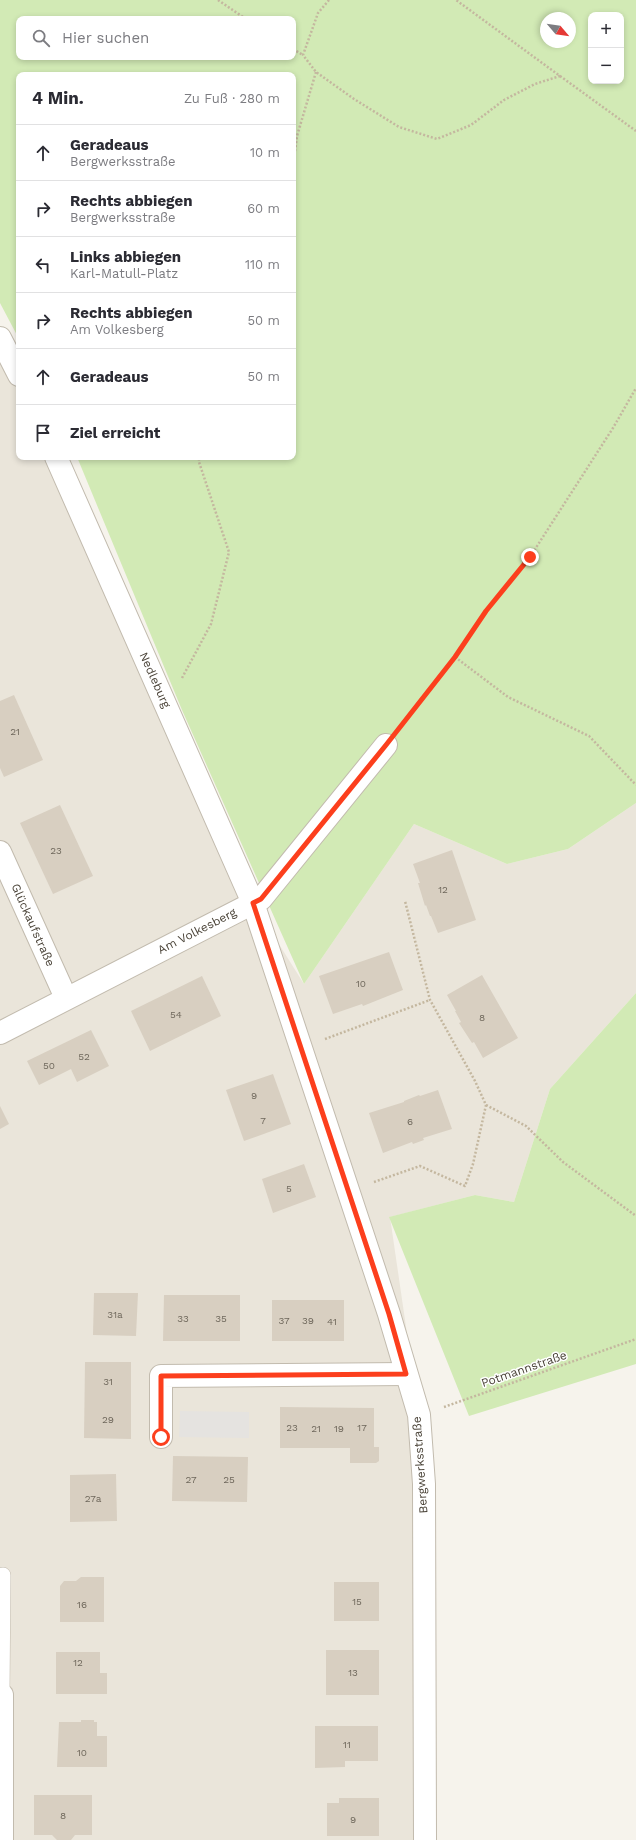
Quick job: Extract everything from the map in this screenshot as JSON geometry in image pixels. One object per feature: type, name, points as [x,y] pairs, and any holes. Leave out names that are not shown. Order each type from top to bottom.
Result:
[{"type":"street","points":[[0,338],[16,369]]},
{"type":"street","name":"Nedleburg","points":[[57,460],[253,903],[348,1190]]},
{"type":"street","name":"Am Volkesberg","points":[[0,1033],[261,899],[386,745]]},
{"type":"street","name":"Glückaufstraße","points":[[0,852],[66,998]]},
{"type":"street","name":"Bergwerksstraße","points":[[348,1190],[389,1314],[418,1416],[424,1484],[425,1840]]},
{"type":"street","points":[[161,1437],[161,1376],[406,1374]]},
{"type":"street","points":[[2,1695],[2,1840]]},
{"type":"lane","points":[[2,1695],[3,1575]]},
{"type":"path","points":[[218,0],[242,16]]},
{"type":"path","points":[[303,55],[318,13],[329,0]]},
{"type":"path","points":[[456,0],[636,132]]},
{"type":"path","points":[[296,51],[303,55],[316,72],[354,99],[399,127],[437,139],[471,125],[504,100],[535,84],[560,76]]},
{"type":"path","points":[[296,148],[298,136],[316,72]]},
{"type":"path","points":[[386,745],[455,657],[486,611],[530,557],[613,428],[636,388]]},
{"type":"path","points":[[162,694],[181,680],[211,624],[229,552],[199,460]]},
{"type":"path","points":[[455,657],[508,697],[589,736],[636,785]]},
{"type":"path","points":[[348,1190],[420,1166],[465,1186],[473,1164],[486,1105],[475,1081],[430,1000],[405,901]]},
{"type":"path","points":[[301,1048],[430,1000]]},
{"type":"path","points":[[486,1105],[526,1126],[563,1162],[636,1216]]},
{"type":"path","name":"Potmannstraße","points":[[418,1416],[636,1339]]},
{"type":"shaded area","points":[[0,348],[16,383],[16,460],[51,460],[253,903],[304,984],[414,824],[507,864],[568,849],[636,803],[636,993],[550,1089],[514,1202],[475,1195],[390,1217],[419,1416],[424,1840],[0,1840]]},
{"type":"shaded area","points":[[180,1411],[249,1412],[249,1438],[179,1437]]},
{"type":"green space","points":[[0,0],[636,0],[636,803],[568,849],[507,864],[414,824],[304,984],[182,710],[78,460],[296,460],[296,72],[16,72],[16,333],[0,303]]},
{"type":"green space","points":[[636,993],[636,1364],[469,1416],[389,1217],[475,1195],[514,1202],[550,1089]]},
{"type":"building","points":[[14,695],[43,760],[4,777],[0,768],[0,701]]},
{"type":"building","points":[[60,805],[93,876],[53,894],[20,823]]},
{"type":"building","points":[[452,850],[476,920],[438,933],[426,905],[425,906],[418,883],[420,883],[413,864]]},
{"type":"building","points":[[389,952],[403,990],[363,1006],[362,1004],[333,1014],[319,976]]},
{"type":"building","points":[[482,975],[518,1038],[483,1058],[474,1042],[472,1043],[459,1023],[461,1022],[447,995]]},
{"type":"building","points":[[202,976],[221,1016],[150,1051],[131,1011]]},
{"type":"building","points":[[91,1030],[109,1066],[77,1082],[71,1069],[39,1085],[27,1061]]},
{"type":"building","points":[[273,1074],[291,1124],[244,1141],[226,1090]]},
{"type":"building","points":[[438,1090],[452,1129],[423,1138],[424,1140],[413,1144],[412,1142],[383,1153],[369,1113],[404,1102],[419,1095],[420,1096]]},
{"type":"building","points":[[0,1106],[9,1124],[0,1129]]},
{"type":"building","points":[[304,1164],[316,1197],[273,1213],[262,1179]]},
{"type":"building","points":[[94,1293],[138,1293],[136,1336],[93,1335]]},
{"type":"building","points":[[164,1295],[240,1295],[240,1341],[163,1341]]},
{"type":"building","points":[[272,1300],[344,1300],[344,1341],[272,1341]]},
{"type":"building","points":[[85,1362],[131,1362],[131,1439],[84,1438]]},
{"type":"building","points":[[280,1407],[374,1408],[374,1447],[379,1447],[379,1461],[376,1463],[350,1463],[350,1448],[280,1448]]},
{"type":"building","points":[[173,1456],[248,1457],[247,1502],[172,1501]]},
{"type":"building","points":[[116,1474],[117,1521],[70,1522],[70,1475]]},
{"type":"building","points":[[81,1577],[104,1577],[104,1622],[60,1622],[60,1586],[64,1581],[76,1581]]},
{"type":"building","points":[[334,1582],[379,1582],[379,1621],[334,1621]]},
{"type":"building","points":[[326,1650],[379,1650],[379,1695],[326,1695]]},
{"type":"building","points":[[56,1652],[100,1652],[100,1673],[107,1673],[107,1694],[56,1694]]},
{"type":"building","points":[[81,1720],[94,1720],[94,1722],[97,1722],[97,1736],[107,1736],[107,1767],[57,1767],[59,1722],[81,1722]]},
{"type":"building","points":[[315,1726],[378,1726],[378,1761],[345,1761],[345,1767],[315,1768]]},
{"type":"building","points":[[34,1795],[92,1795],[92,1835],[75,1835],[71,1840],[57,1840],[52,1835],[34,1835]]},
{"type":"building","points":[[339,1798],[379,1798],[379,1836],[327,1836],[327,1803],[339,1803]]},
{"type":"route","points":[[161,1437],[161,1376],[406,1374],[389,1314],[253,903],[261,899],[386,745],[455,657],[486,611],[530,557]]}]
